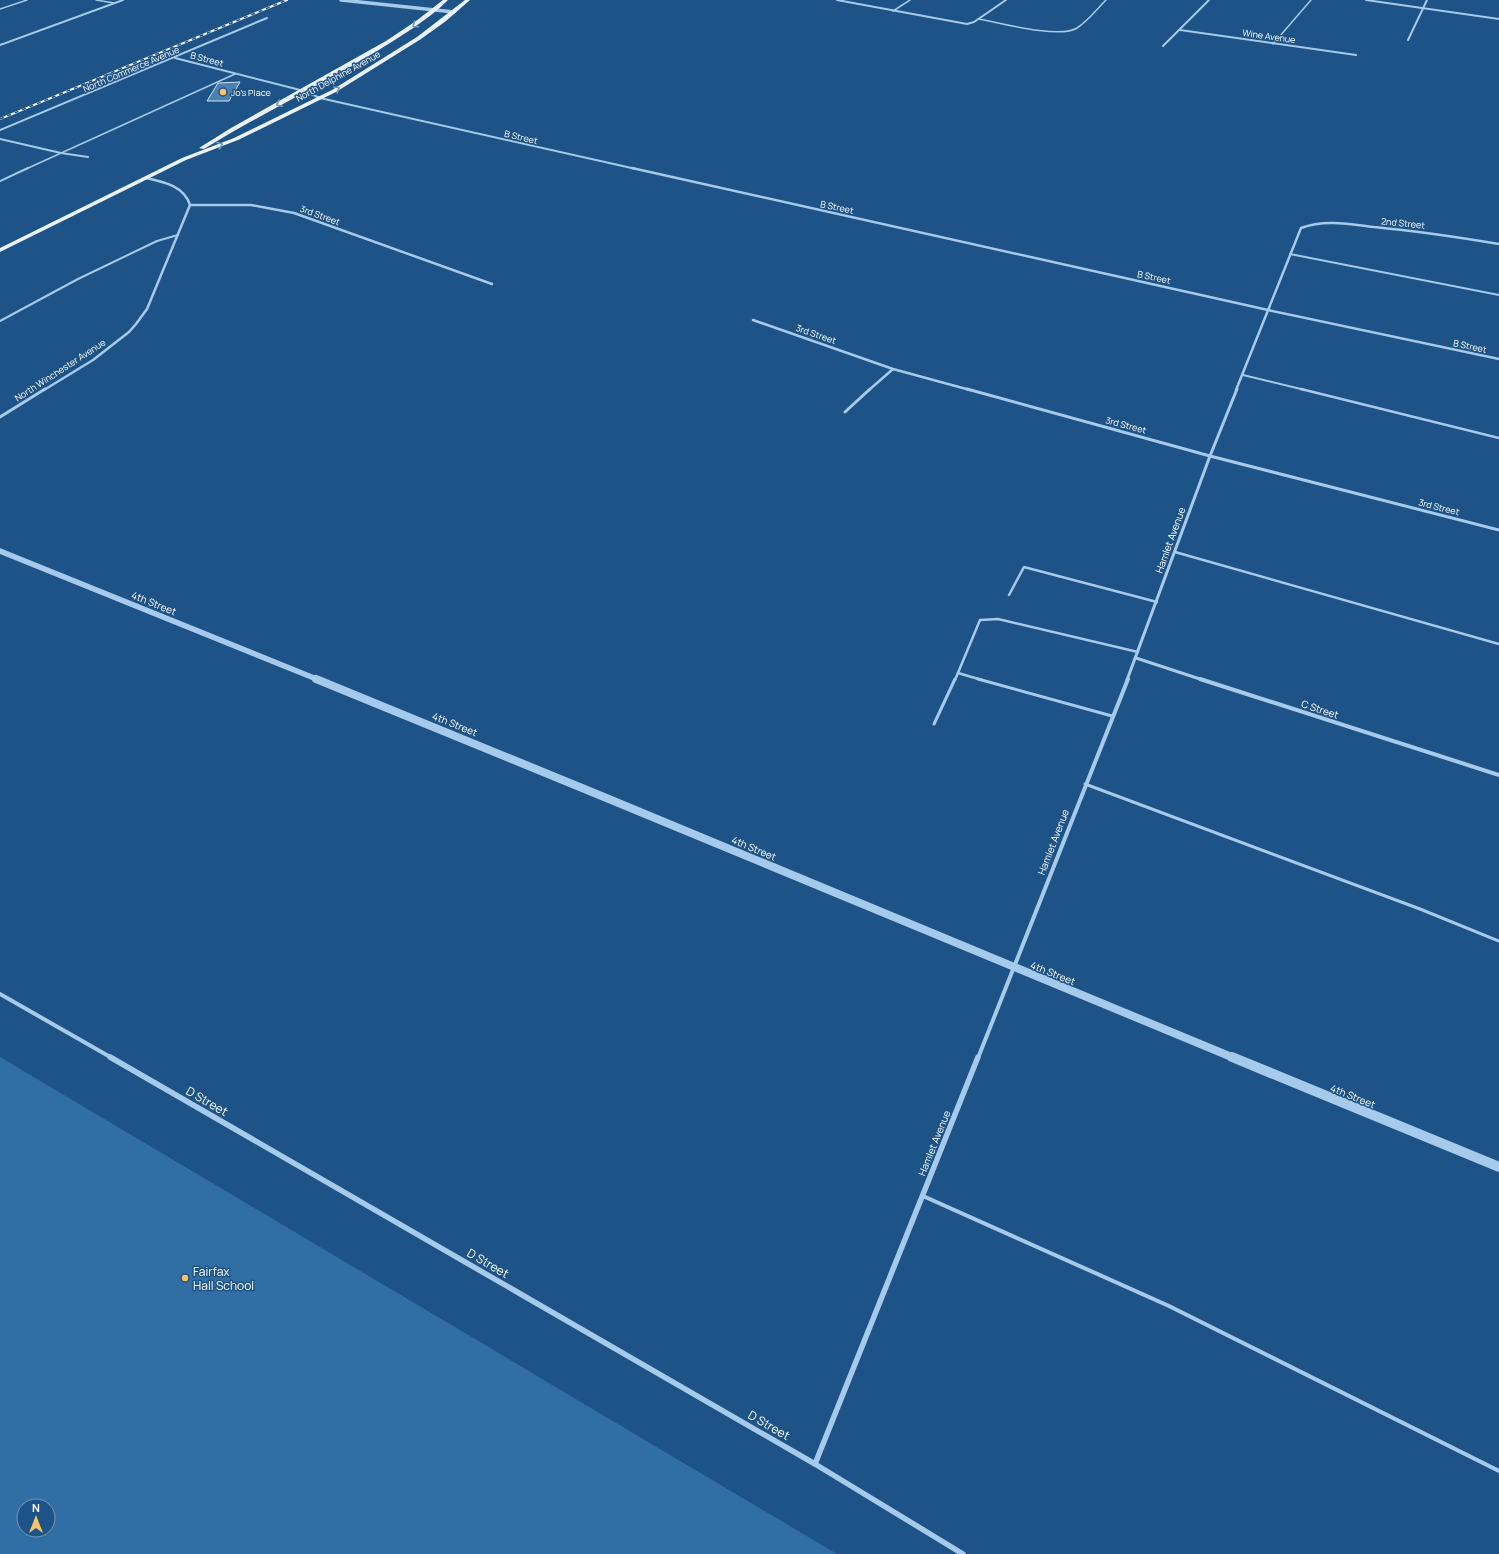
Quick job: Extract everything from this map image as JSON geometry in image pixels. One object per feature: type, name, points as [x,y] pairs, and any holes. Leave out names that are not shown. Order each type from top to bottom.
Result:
[{"type":"main road","name":"North Delphine Avenue","points":[[184,159],[224,133],[304,92],[393,40],[446,0]]},
{"type":"main road","name":"North Delphine Avenue","points":[[0,250],[184,159],[236,139],[320,98],[388,58],[454,12],[468,0]]},
{"type":"street","points":[[0,45],[123,0]]},
{"type":"street","points":[[341,0],[454,12]]},
{"type":"street","points":[[837,0],[967,24],[979,19],[1006,0]]},
{"type":"street","points":[[1163,46],[1209,0]]},
{"type":"street","points":[[1366,0],[1499,19]]},
{"type":"street","points":[[1408,40],[1427,0]]},
{"type":"street","name":"North Commerce Avenue","points":[[0,130],[175,58],[267,18]]},
{"type":"street","name":"Wine Avenue","points":[[1180,30],[1356,55]]},
{"type":"street","name":"B Street","points":[[175,58],[304,92],[320,98],[612,165],[1268,310],[1499,359]]},
{"type":"street","points":[[0,140],[88,157]]},
{"type":"street","points":[[146,178],[170,185],[184,193],[189,200],[190,205]]},
{"type":"street","name":"North Winchester Avenue","points":[[0,417],[93,360],[129,332],[147,309],[190,205]]},
{"type":"street","name":"3rd Street","points":[[190,205],[250,205],[294,213],[492,284]]},
{"type":"street","name":"2nd Street","points":[[1305,226],[1340,224],[1428,233],[1499,244]]},
{"type":"street","name":"Hamlet Avenue","points":[[815,1464],[1014,968],[1085,784],[1136,658],[1210,456],[1290,254],[1301,228],[1305,226]]},
{"type":"street","name":"3rd Street","points":[[753,320],[893,369],[1210,456],[1499,530]]},
{"type":"street","points":[[845,412],[893,369]]},
{"type":"street","name":"4th Street","points":[[0,550],[508,756],[1014,968],[1499,1167]]},
{"type":"street","name":"C Street","points":[[1136,658],[1499,775]]},
{"type":"street","name":"D Street","points":[[0,994],[815,1464],[962,1554]]},
{"type":"lane","points":[[0,9],[27,0]]},
{"type":"lane","points":[[96,0],[114,3]]},
{"type":"lane","points":[[893,11],[910,0]]},
{"type":"lane","points":[[979,19],[1045,31],[1069,31],[1077,29],[1106,0]]},
{"type":"lane","points":[[1273,44],[1311,0]]},
{"type":"lane","points":[[0,182],[235,74]]},
{"type":"lane","points":[[0,321],[78,278],[157,241],[178,235]]},
{"type":"lane","points":[[1290,254],[1499,295]]},
{"type":"lane","points":[[1243,375],[1499,438]]},
{"type":"lane","points":[[1175,552],[1499,644]]},
{"type":"lane","points":[[1009,595],[1024,567],[1157,602]]},
{"type":"lane","points":[[934,724],[958,673],[980,620],[998,619],[1138,652]]},
{"type":"lane","points":[[958,673],[1112,716]]},
{"type":"lane","points":[[1085,784],[1420,909],[1499,941]]},
{"type":"lane","points":[[922,1196],[1169,1306],[1499,1471]]},
{"type":"shaded area","name":"Fairfax Hall School","points":[[0,1057],[837,1554],[0,1554]]},
{"type":"building","points":[[240,82],[229,101],[207,101],[218,83]]},
{"type":"railway","points":[[0,119],[287,0]]},
{"type":"place","name":"Jo's Place","points":[[223,92]]},
{"type":"place","name":"Fairfax Hall School","points":[[185,1278]]}]
